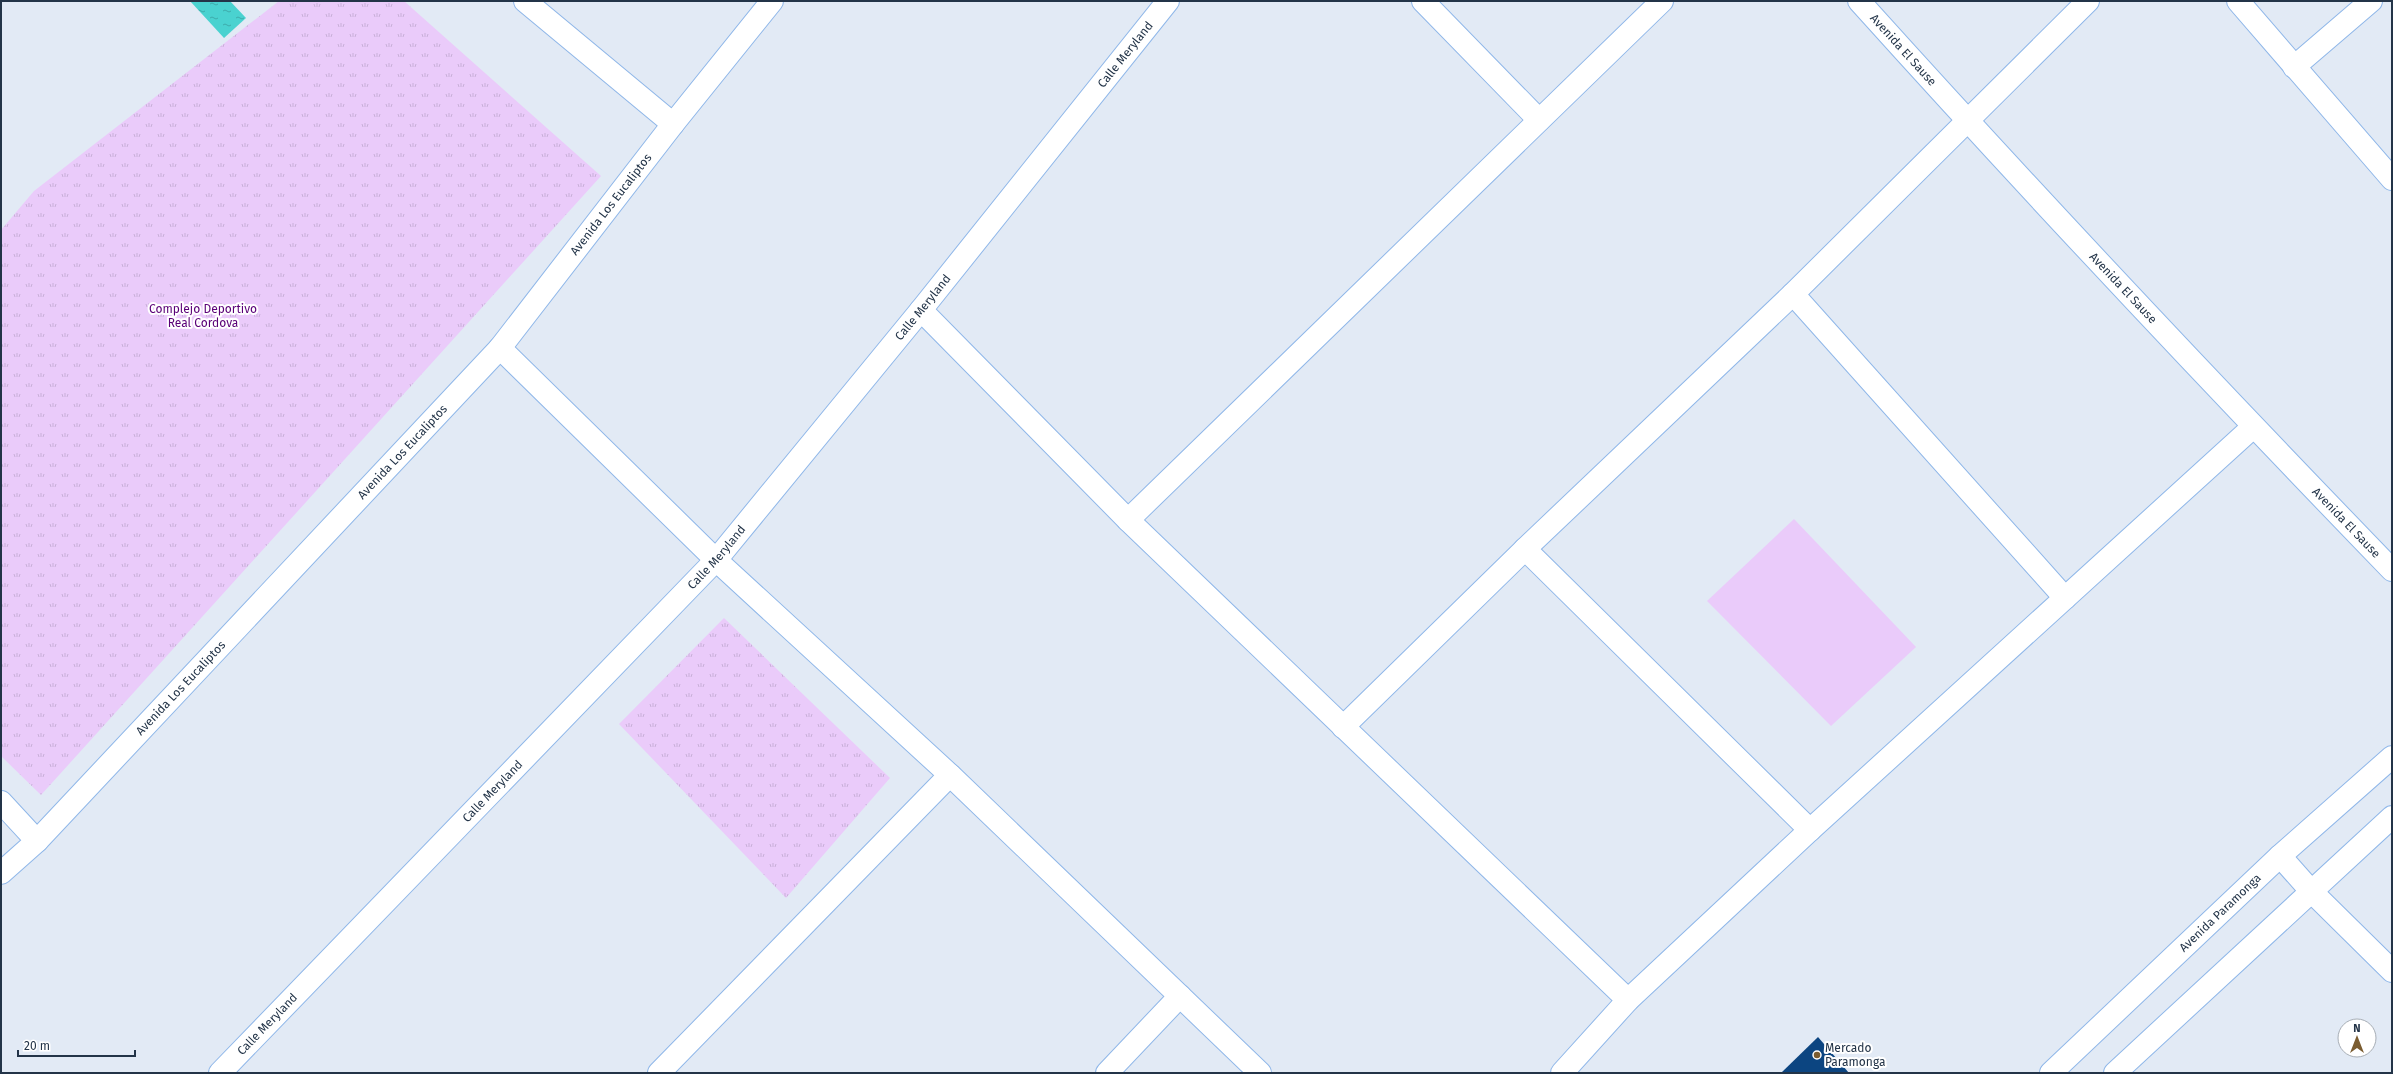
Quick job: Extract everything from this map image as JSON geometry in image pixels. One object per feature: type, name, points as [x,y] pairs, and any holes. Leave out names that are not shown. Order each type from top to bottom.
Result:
[{"type":"street","points":[[525,1],[673,124]]},
{"type":"street","name":"Avenida Los Eucaliptos","points":[[1,873],[37,841],[500,348],[673,124],[772,1]]},
{"type":"street","name":"Calle Meryland","points":[[220,1073],[716,560],[921,310],[1168,1]]},
{"type":"street","points":[[1423,1],[1539,120]]},
{"type":"street","points":[[1128,520],[1662,1]]},
{"type":"street","name":"Avenida El Sause","points":[[1859,1],[1967,120],[2253,426],[2392,570]]},
{"type":"street","points":[[1343,727],[1525,549],[1793,294],[2088,1]]},
{"type":"street","points":[[2238,1],[2392,179]]},
{"type":"street","points":[[2294,67],[2371,1]]},
{"type":"street","points":[[1793,294],[2065,598]]},
{"type":"street","points":[[921,310],[1128,520],[1628,1000]]},
{"type":"street","points":[[500,348],[716,560],[950,775],[1260,1073]]},
{"type":"street","points":[[1562,1073],[1628,1000],[1810,830],[2253,426]]},
{"type":"street","points":[[1525,549],[1810,830]]},
{"type":"street","name":"Avenida Paramonga","points":[[2051,1073],[2280,856],[2392,757]]},
{"type":"street","points":[[659,1073],[950,775]]},
{"type":"street","points":[[1,802],[37,841]]},
{"type":"street","points":[[2115,1073],[2392,817]]},
{"type":"street","points":[[2280,856],[2311,891],[2392,971]]},
{"type":"street","points":[[1107,1073],[1180,996]]},
{"type":"green space","name":"Complejo Deportivo Real Cordova","points":[[279,1],[404,1],[601,176],[41,795],[1,756],[1,230],[34,191]]},
{"type":"green space","points":[[1794,519],[1916,647],[1831,726],[1707,601]]},
{"type":"green space","points":[[724,618],[890,778],[786,898],[619,724]]},
{"type":"water","points":[[190,1],[230,1],[246,18],[224,38]]},
{"type":"building","name":"Mercado Paramonga","points":[[1818,1037],[1849,1073],[1781,1073]]},
{"type":"place","name":"Mercado Paramonga","points":[[1817,1055]]}]
